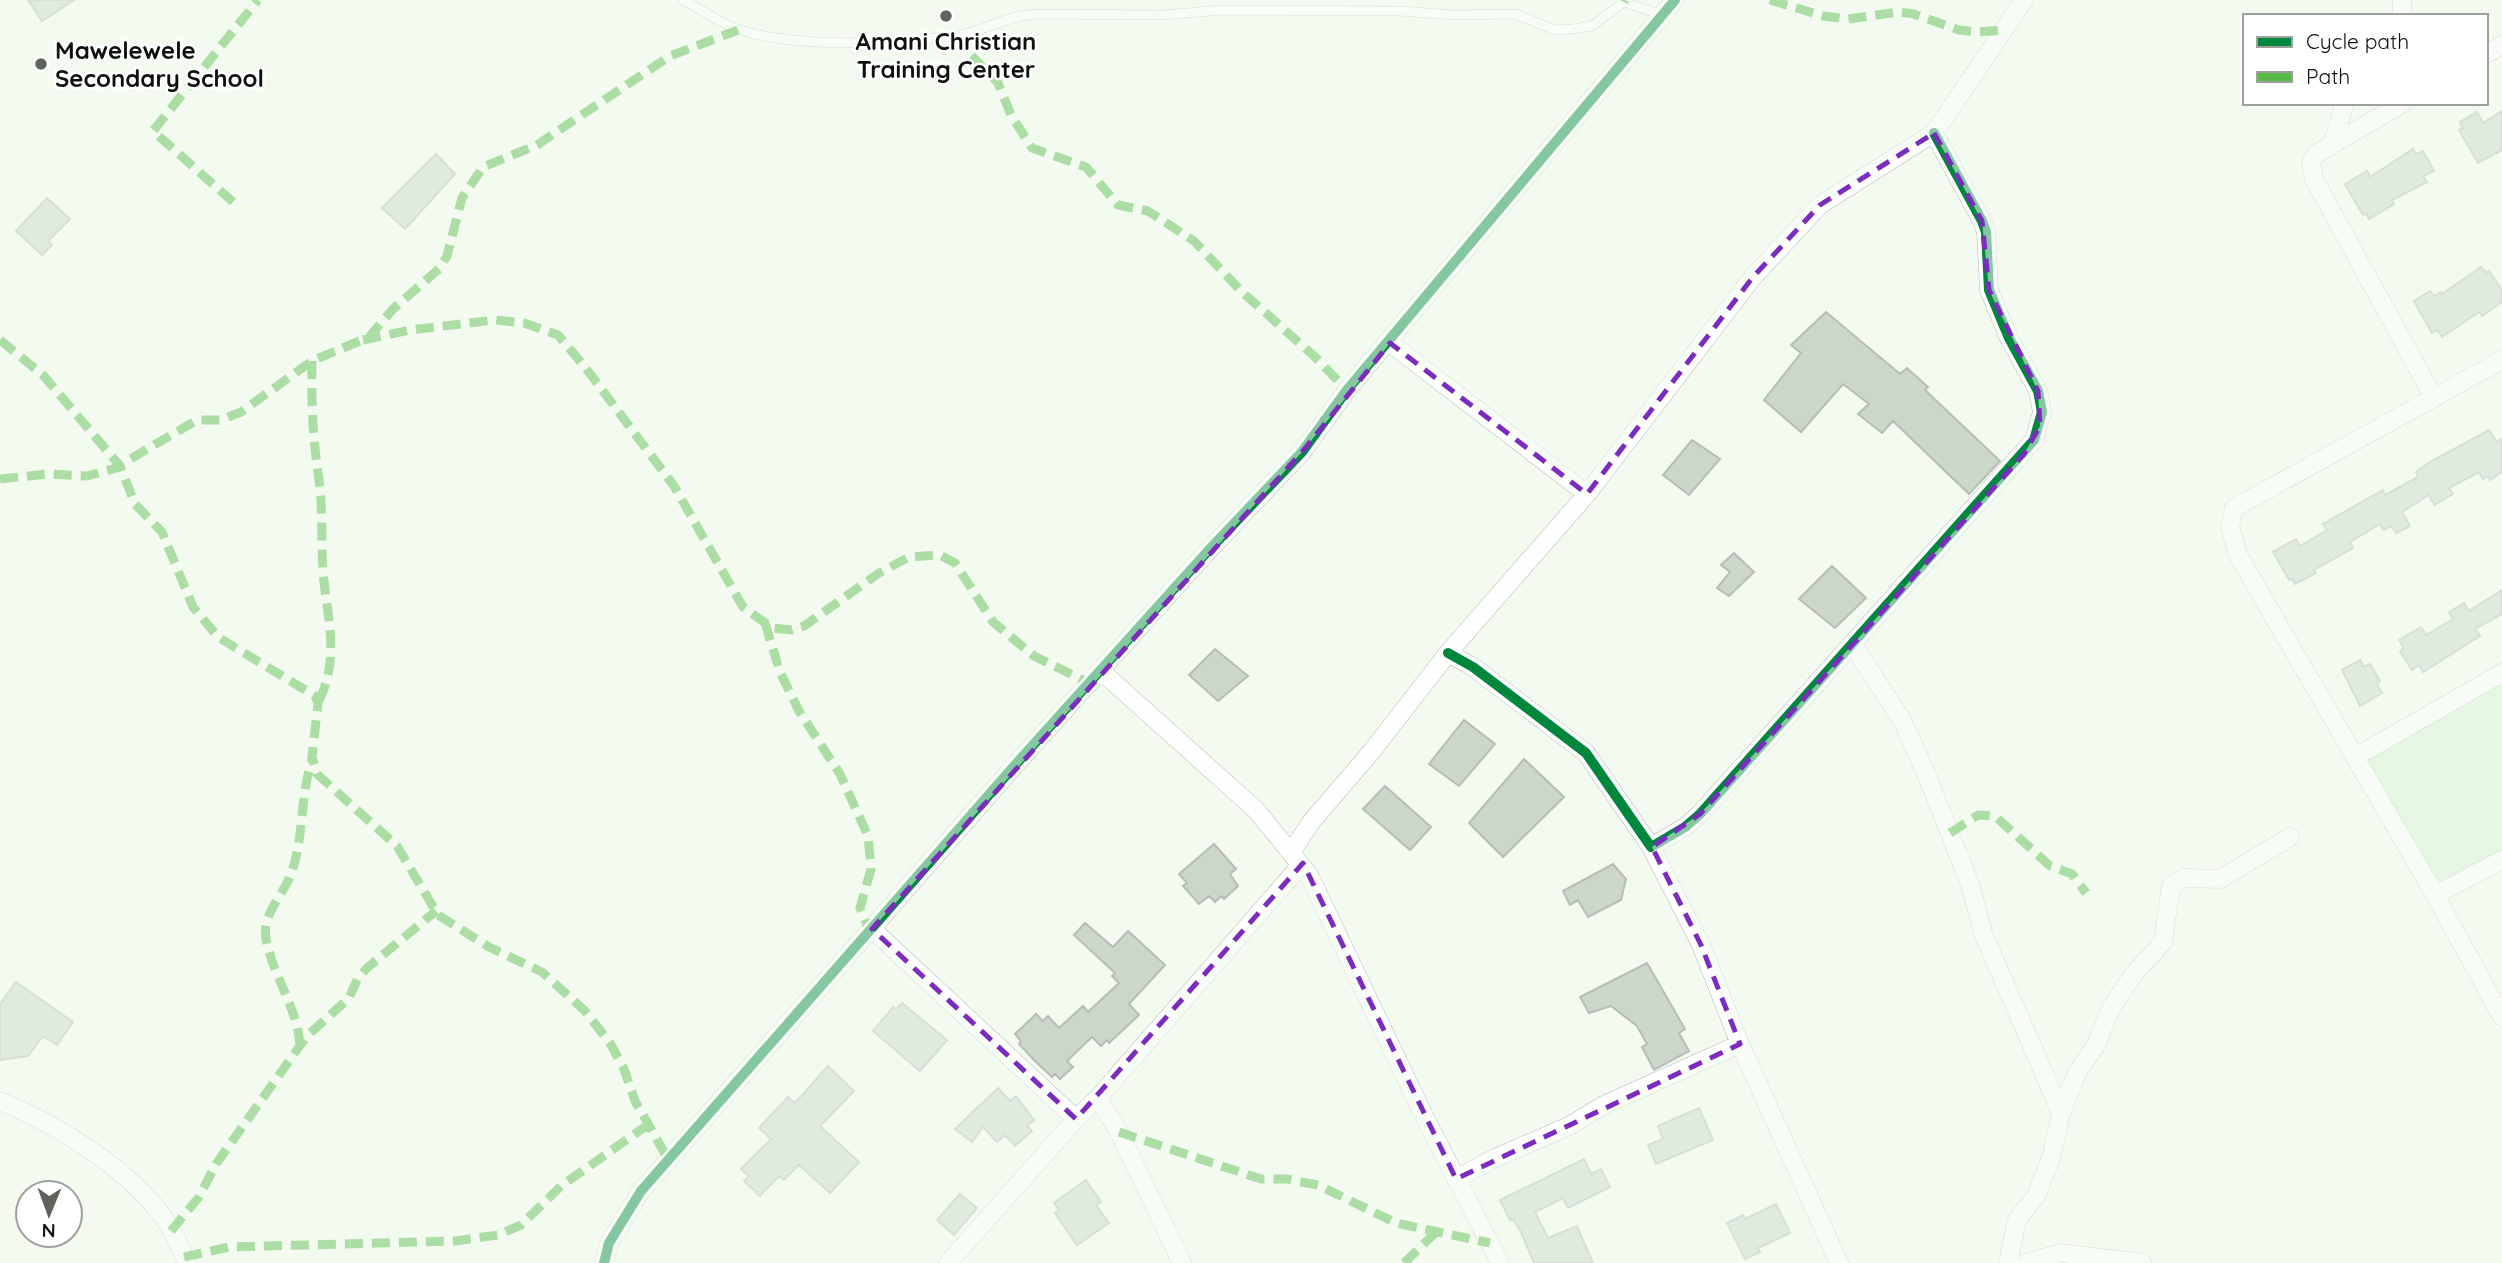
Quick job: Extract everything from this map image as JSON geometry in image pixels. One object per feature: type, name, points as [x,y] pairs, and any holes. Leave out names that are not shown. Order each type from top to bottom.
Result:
[{"type":"street","points":[[604,1263],[609,1243],[640,1191],[1101,671],[1302,452],[1347,390],[1675,0]]},
{"type":"street","points":[[948,1263],[1076,1119],[1098,1098],[1296,858],[1312,821],[1372,751],[1448,653],[1587,494],[1753,277],[1820,205],[1934,133],[2024,0]]},
{"type":"street","points":[[2332,145],[2344,105]]},
{"type":"street","points":[[2400,105],[2312,159],[2314,179],[2434,398]]},
{"type":"street","points":[[1651,847],[1685,827],[1700,814],[1853,645],[1946,537],[2024,454],[2040,426],[2042,412],[2038,391],[2009,338],[1989,290],[1986,232],[1934,133]]},
{"type":"street","points":[[1390,342],[1587,494]]},
{"type":"street","points":[[2502,360],[2234,508],[2230,526],[2238,555],[2435,895],[2502,1017]]},
{"type":"street","points":[[1853,645],[1902,720],[1925,771],[1970,884],[1983,933],[2061,1113]]},
{"type":"street","points":[[1448,653],[1473,667],[1586,753],[1651,847],[1701,945],[1740,1044],[1839,1263]]},
{"type":"street","points":[[1101,671],[1256,810],[1296,858],[1375,1008],[1500,1263]]},
{"type":"street","points":[[2355,757],[2502,673]]},
{"type":"street","points":[[2008,1263],[2017,1220],[2036,1196],[2052,1155],[2061,1113],[2111,1008],[2133,975],[2163,942],[2171,886],[2183,878],[2220,879],[2291,836]]},
{"type":"street","points":[[2435,895],[2502,860]]},
{"type":"street","points":[[872,929],[1076,1119]]},
{"type":"street","points":[[1457,1179],[1503,1154],[1569,1126],[1604,1105],[1740,1044]]},
{"type":"street","points":[[1098,1098],[1119,1132],[1182,1263]]},
{"type":"street","points":[[0,1101],[28,1112],[68,1135],[132,1184],[167,1223],[187,1263]]},
{"type":"street","points":[[2026,1263],[2061,1253],[2141,1263]]},
{"type":"lane","points":[[683,0],[738,30],[774,38],[883,41],[972,33],[1017,15],[1034,14],[1163,15],[1223,10],[1345,9],[1454,15],[1515,14],[1555,30],[1592,26],[1624,2],[1664,16]]},
{"type":"highlighted area","points":[[1934,133],[1982,221],[1989,290],[2038,391],[2040,426],[2024,454],[1700,814],[1652,847],[1701,945],[1740,1044],[1456,1179],[1303,863],[1076,1119],[872,929],[1302,452],[1390,343],[1587,494],[1753,277],[1820,205]]},
{"type":"green space","points":[[2502,685],[2502,862],[2431,906],[2354,767]]},
{"type":"building","points":[[28,0],[74,0],[42,21]]},
{"type":"building","points":[[2502,111],[2502,150],[2478,163],[2459,130],[2463,128],[2460,122],[2477,112],[2483,123]]},
{"type":"building","points":[[2413,149],[2416,154],[2423,151],[2434,171],[2423,176],[2427,182],[2392,200],[2394,204],[2369,219],[2366,213],[2363,215],[2345,184],[2367,171],[2370,177]]},
{"type":"building","points":[[436,154],[455,174],[405,229],[382,208]]},
{"type":"building","points":[[47,198],[70,219],[48,241],[52,245],[42,255],[16,231]]},
{"type":"building","points":[[2481,267],[2486,273],[2489,271],[2502,290],[2502,302],[2482,316],[2479,312],[2442,337],[2437,330],[2432,333],[2414,301],[2430,291],[2434,296],[2441,292],[2442,294]]},
{"type":"building","points":[[1826,312],[1900,374],[1907,368],[1928,387],[1925,390],[2000,461],[1969,494],[1893,421],[1882,433],[1858,414],[1869,404],[1843,384],[1801,432],[1764,400],[1801,353],[1791,345]]},
{"type":"building","points":[[2489,430],[2497,442],[2502,439],[2502,472],[2490,480],[2488,476],[2483,479],[2479,472],[2449,488],[2453,494],[2434,505],[2429,495],[2402,512],[2410,526],[2396,533],[2391,526],[2384,530],[2380,524],[2350,542],[2353,548],[2314,570],[2316,573],[2295,584],[2292,579],[2289,580],[2273,552],[2296,539],[2300,546],[2327,530],[2323,524],[2383,490],[2385,495],[2418,477],[2416,472],[2428,463]]},
{"type":"building","points":[[1692,440],[1720,459],[1689,495],[1663,475]]},
{"type":"building","points":[[1734,553],[1754,572],[1729,596],[1717,588],[1730,572],[1721,565]]},
{"type":"building","points":[[1832,566],[1866,598],[1835,628],[1799,599]]},
{"type":"building","points":[[2502,590],[2502,614],[2475,629],[2480,636],[2423,672],[2419,665],[2412,670],[2400,651],[2404,648],[2399,640],[2421,627],[2426,635],[2453,619],[2449,612],[2464,603],[2469,611]]},
{"type":"building","points":[[1215,649],[1248,676],[1218,701],[1189,675]]},
{"type":"building","points":[[2360,660],[2364,667],[2370,664],[2380,681],[2377,685],[2382,693],[2360,706],[2342,670]]},
{"type":"building","points":[[1464,720],[1495,744],[1459,786],[1429,764]]},
{"type":"building","points":[[1524,759],[1564,797],[1503,857],[1469,823]]},
{"type":"building","points":[[1385,786],[1431,827],[1410,850],[1363,809]]},
{"type":"building","points":[[1214,844],[1236,869],[1230,874],[1238,886],[1224,899],[1221,896],[1215,902],[1209,896],[1199,904],[1183,886],[1187,883],[1179,874]]},
{"type":"building","points":[[1613,864],[1626,879],[1621,900],[1588,917],[1578,900],[1570,905],[1563,891]]},
{"type":"building","points":[[1085,923],[1113,947],[1128,931],[1165,965],[1129,1004],[1139,1015],[1109,1043],[1107,1040],[1101,1046],[1092,1037],[1067,1061],[1073,1067],[1060,1079],[1055,1074],[1052,1077],[1034,1060],[1019,1044],[1021,1041],[1015,1034],[1036,1014],[1043,1021],[1048,1016],[1059,1028],[1083,1006],[1088,1012],[1119,983],[1112,976],[1115,973],[1074,935]]},
{"type":"building","points":[[1647,963],[1685,1029],[1679,1033],[1689,1051],[1654,1070],[1642,1047],[1647,1044],[1637,1026],[1611,1006],[1589,1013],[1580,997]]},
{"type":"building","points":[[16,982],[73,1022],[57,1045],[43,1036],[28,1056],[0,1060],[0,1004]]},
{"type":"building","points":[[902,1003],[947,1040],[920,1071],[873,1031],[893,1007],[896,1009]]},
{"type":"building","points":[[828,1066],[854,1091],[820,1126],[859,1162],[830,1193],[799,1165],[784,1180],[779,1176],[760,1196],[744,1181],[749,1176],[741,1169],[771,1139],[759,1128],[788,1097],[795,1103]]},
{"type":"building","points":[[998,1088],[1010,1101],[1016,1096],[1034,1120],[1027,1126],[1032,1131],[1015,1146],[1005,1135],[997,1142],[983,1127],[972,1142],[955,1129]]},
{"type":"building","points":[[1699,1108],[1713,1140],[1656,1164],[1648,1145],[1663,1139],[1658,1126]]},
{"type":"building","points":[[1584,1159],[1591,1174],[1601,1169],[1610,1187],[1568,1208],[1563,1198],[1535,1212],[1548,1238],[1577,1226],[1593,1263],[1534,1263],[1520,1230],[1513,1219],[1510,1220],[1500,1200]]},
{"type":"building","points":[[1086,1180],[1101,1202],[1096,1205],[1109,1223],[1077,1245],[1055,1213],[1059,1210],[1054,1203]]},
{"type":"building","points":[[960,1194],[977,1208],[954,1235],[937,1220]]},
{"type":"building","points":[[1776,1204],[1790,1233],[1758,1248],[1760,1252],[1745,1259],[1727,1223],[1743,1215],[1745,1219]]},
{"type":"marked path","points":[[233,202],[153,131],[258,0]]},
{"type":"marked path","points":[[1770,0],[1823,16],[1848,19],[1899,12],[1914,14],[1959,30],[2003,30]]},
{"type":"marked path","points":[[0,479],[48,474],[87,476],[113,469],[197,420],[221,420],[241,412],[312,361],[369,337],[393,309],[440,268],[447,256],[462,198],[483,167],[537,145],[670,56],[738,30]]},
{"type":"marked path","points":[[953,36],[998,83],[1011,115],[1032,148],[1086,167],[1118,205],[1148,211],[1194,241],[1242,292],[1314,356],[1347,390]]},
{"type":"marked path","points":[[363,340],[410,330],[495,320],[524,323],[558,335],[674,486],[743,607],[772,628],[791,630],[804,626],[879,573],[909,557],[940,555],[955,563],[993,622],[1034,656],[1089,683]]},
{"type":"marked path","points":[[0,340],[43,375],[120,466],[135,504],[162,532],[193,607],[218,637],[315,696],[318,703],[312,757],[317,774],[397,846],[438,915],[489,947],[542,972],[584,1010],[610,1043],[624,1069],[635,1101],[668,1159]]},
{"type":"marked path","points":[[312,361],[313,421],[321,503],[323,571],[331,638],[329,669],[318,703]]},
{"type":"marked path","points":[[765,623],[780,672],[799,711],[840,774],[868,836],[871,869],[860,908],[870,932]]},
{"type":"marked path","points":[[300,1046],[295,1019],[269,953],[265,930],[270,913],[289,880],[296,858],[312,760]]},
{"type":"marked path","points":[[1950,833],[1978,815],[1995,816],[2050,866],[2072,874],[2086,893]]},
{"type":"marked path","points":[[171,1231],[199,1197],[216,1164],[306,1037],[349,998],[358,978],[367,968],[436,911]]},
{"type":"marked path","points":[[184,1257],[229,1247],[455,1241],[498,1235],[521,1225],[561,1186],[649,1124]]},
{"type":"marked path","points":[[1119,1132],[1261,1179],[1287,1179],[1318,1185],[1396,1223],[1490,1243]]},
{"type":"marked path","points":[[1404,1263],[1437,1231]]},
{"type":"cycle path","points":[[604,1263],[609,1243],[641,1191],[1016,764],[1207,552],[1302,452],[1347,390],[1675,0]]},
{"type":"cycle path","points":[[1448,653],[1473,667],[1586,753],[1651,847],[1685,827],[1700,814],[2034,440],[2042,412],[2038,391],[2009,338],[1989,290],[1986,232],[1982,221],[1934,133]]},
{"type":"place","name":"Amani Christian Training Center","points":[[946,16]]},
{"type":"place","name":"Mawelewele Secondary School","points":[[41,64]]}]
